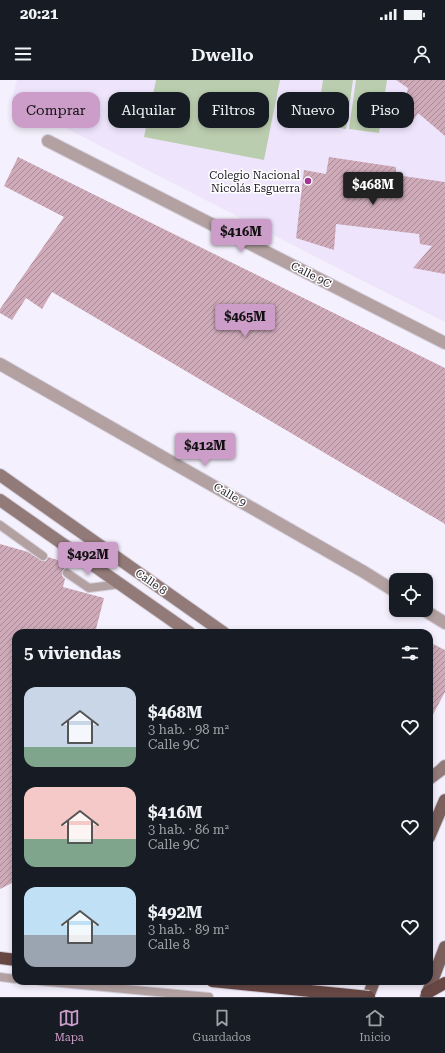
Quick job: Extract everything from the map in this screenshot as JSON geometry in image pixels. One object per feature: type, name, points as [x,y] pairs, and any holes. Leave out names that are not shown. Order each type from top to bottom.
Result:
[{"type":"highway","points":[[0,958],[12,960]]},
{"type":"highway","points":[[426,995],[445,983]]},
{"type":"highway","points":[[251,985],[369,997]]},
{"type":"main road","points":[[433,828],[445,800]]},
{"type":"main road","points":[[433,977],[445,947]]},
{"type":"main road","points":[[369,997],[373,985]]},
{"type":"main road","points":[[426,995],[430,985]]},
{"type":"street","name":"Calle 9C","points":[[48,141],[445,344]]},
{"type":"street","name":"Calle 9","points":[[0,364],[389,588]]},
{"type":"street","name":"Calle 8","points":[[0,475],[218,629]]},
{"type":"street","name":"Calle 8","points":[[0,500],[184,629]]},
{"type":"street","points":[[433,616],[445,623]]},
{"type":"street","points":[[434,776],[445,766]]},
{"type":"lane","points":[[0,525],[43,556]]},
{"type":"lane","points":[[67,573],[88,588],[121,584]]},
{"type":"lane","points":[[0,977],[12,978]]},
{"type":"lane","points":[[85,985],[209,997]]},
{"type":"shaded area","name":"Colegio Nacional Nicolás Esguerra","points":[[17,80],[445,80],[445,322],[65,128],[100,128],[100,92],[13,92]]},
{"type":"green space","points":[[156,80],[280,80],[264,160],[144,137],[146,128],[190,128],[190,92],[153,92]]},
{"type":"green space","points":[[323,80],[353,80],[349,108],[349,92],[321,92]]},
{"type":"green space","points":[[356,80],[387,80],[385,92],[357,92],[357,128],[380,128],[379,133],[349,129]]},
{"type":"building","points":[[396,80],[445,80],[445,136],[418,113],[414,119],[414,92],[407,92],[408,88]]},
{"type":"building","points":[[18,157],[445,368],[445,524],[52,292],[42,309],[26,298],[12,320],[0,313],[0,309],[64,217],[4,186]]},
{"type":"building","points":[[329,157],[396,167],[396,175],[445,182],[445,274],[413,268],[432,246],[420,244],[419,234],[336,224],[334,250],[296,238],[304,170],[326,174]]},
{"type":"building","points":[[0,544],[28,552],[42,561],[46,561],[48,557],[70,564],[69,568],[64,568],[62,572],[62,576],[65,579],[63,587],[104,598],[96,629],[12,629],[12,883],[0,889]]},
{"type":"building","points":[[433,644],[445,650],[445,692],[433,714]]},
{"type":"place","name":"Colegio Nacional Nicolás Esguerra","points":[[308,181]]}]
